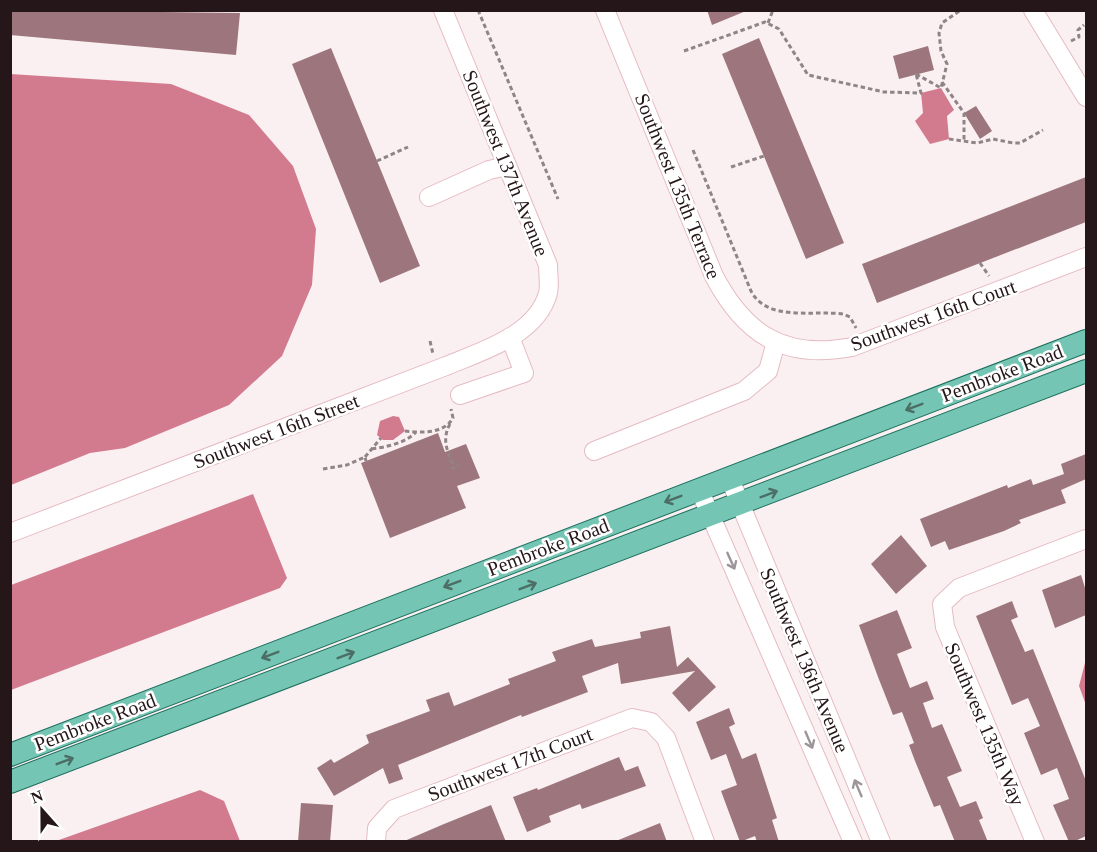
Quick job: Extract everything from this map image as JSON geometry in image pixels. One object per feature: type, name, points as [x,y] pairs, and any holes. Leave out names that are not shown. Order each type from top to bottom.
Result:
[{"type":"main road","name":"Pembroke Road","points":[[10,755],[1086,341]]},
{"type":"main road","name":"Pembroke Road","points":[[10,782],[1086,371]]},
{"type":"street","name":"Southwest 137th Avenue","points":[[443,10],[548,265],[549,292],[536,318]]},
{"type":"street","name":"Southwest 135th Terrace","points":[[605,10],[714,276],[723,293],[745,322],[776,342]]},
{"type":"street","points":[[1033,10],[1086,97]]},
{"type":"street","points":[[429,197],[489,170],[507,166]]},
{"type":"street","name":"Southwest 16th Court","points":[[776,342],[819,352],[852,347],[1086,257]]},
{"type":"street","name":"Southwest 16th Street","points":[[10,533],[446,366],[510,337],[536,318]]},
{"type":"street","points":[[454,399],[524,373],[510,337]]},
{"type":"street","points":[[594,451],[744,391],[768,371],[776,342]]},
{"type":"street","name":"Southwest 136th Avenue","points":[[729,477],[881,842]]},
{"type":"street","name":"Southwest 136th Avenue","points":[[699,489],[853,842]]},
{"type":"street","name":"Southwest 135th Way","points":[[1035,842],[945,627],[942,604],[959,588],[1086,539]]},
{"type":"street","name":"Southwest 17th Court","points":[[376,835],[394,809],[632,718],[651,722],[666,738],[705,842]]},
{"type":"path","points":[[478,10],[558,200]]},
{"type":"path","points":[[768,23],[773,10]]},
{"type":"path","points":[[684,51],[756,23],[768,23],[779,28],[787,38],[801,68],[808,75],[884,92],[921,93],[916,74],[941,88],[947,64],[941,51],[939,33],[942,23],[961,10]]},
{"type":"path","points":[[1057,49],[1079,37],[1078,30],[1084,25]]},
{"type":"path","points":[[942,82],[964,113],[964,141]]},
{"type":"path","points":[[949,139],[976,143],[993,139],[1020,143],[1043,130]]},
{"type":"path","points":[[377,161],[408,147]]},
{"type":"path","points":[[693,150],[751,291],[758,302],[772,310],[843,314],[855,323],[860,335]]},
{"type":"path","points":[[732,167],[764,156]]},
{"type":"path","points":[[430,341],[434,358]]},
{"type":"path","points":[[454,399],[453,418],[445,433],[445,446],[452,469],[459,465]]},
{"type":"path","points":[[405,431],[426,434],[451,423]]},
{"type":"path","points":[[372,449],[386,447],[412,437],[416,432]]},
{"type":"path","points":[[323,469],[366,459],[381,438]]},
{"type":"shaded area","points":[[10,74],[171,84],[249,115],[293,166],[316,229],[312,285],[282,356],[229,405],[125,448],[90,453],[11,485]]},
{"type":"shaded area","points":[[941,88],[954,110],[947,116],[949,139],[930,144],[915,121],[923,113],[921,93]]},
{"type":"shaded area","points":[[393,416],[399,417],[405,431],[393,440],[383,440],[377,435],[380,421]]},
{"type":"shaded area","points":[[253,494],[287,578],[280,588],[11,690],[11,585]]},
{"type":"shaded area","points":[[1086,659],[1086,705],[1079,686]]},
{"type":"shaded area","points":[[200,790],[224,801],[240,841],[56,841]]},
{"type":"building","points":[[10,10],[240,13],[236,55],[10,35]]},
{"type":"building","points":[[707,10],[746,10],[746,11],[712,25]]},
{"type":"building","points":[[759,38],[844,243],[806,259],[722,54]]},
{"type":"building","points":[[928,46],[934,70],[899,79],[893,56]]},
{"type":"building","points":[[331,48],[420,266],[380,283],[292,64]]},
{"type":"building","points":[[976,106],[992,131],[980,139],[964,113]]},
{"type":"building","points":[[1086,177],[1086,222],[877,303],[862,264]]},
{"type":"building","points":[[438,433],[445,452],[466,444],[480,478],[457,486],[466,508],[390,538],[361,463]]},
{"type":"building","points":[[1086,454],[1086,479],[1061,490],[1066,503],[1019,520],[1021,523],[1004,531],[949,550],[945,541],[931,547],[920,519],[1007,485],[1008,488],[1031,479],[1033,485],[1064,474],[1061,464]]},
{"type":"building","points":[[901,535],[927,566],[896,594],[871,564]]},
{"type":"building","points":[[1081,575],[1086,591],[1086,615],[1055,628],[1042,590]]},
{"type":"building","points":[[1012,601],[1018,617],[1011,620],[1025,652],[1033,649],[1086,781],[1086,836],[1073,842],[1069,842],[1053,805],[1069,799],[1057,768],[1041,775],[1024,733],[1040,726],[1028,698],[1012,705],[976,616]]},
{"type":"building","points":[[897,610],[912,648],[897,654],[910,688],[927,681],[934,699],[923,703],[932,728],[942,724],[962,771],[947,777],[960,807],[976,801],[983,818],[979,820],[988,842],[955,842],[940,805],[934,807],[915,761],[909,745],[914,743],[902,712],[893,715],[878,677],[859,625]]},
{"type":"building","points":[[670,626],[677,667],[688,657],[716,687],[689,712],[672,693],[695,671],[621,684],[618,663],[582,676],[588,692],[522,717],[521,715],[398,765],[403,779],[389,784],[383,768],[334,796],[317,768],[331,759],[334,763],[369,743],[366,735],[430,711],[426,700],[449,692],[454,706],[510,684],[508,679],[556,661],[552,652],[592,639],[595,647],[641,638],[640,632]]},
{"type":"building","points":[[729,708],[735,724],[729,727],[742,759],[756,753],[777,818],[772,820],[779,842],[757,842],[755,836],[740,842],[721,791],[737,785],[726,754],[711,760],[696,722]]},
{"type":"building","points":[[619,757],[625,771],[638,766],[646,786],[582,809],[580,804],[549,816],[551,822],[527,832],[513,797],[537,788],[538,790]]},
{"type":"building","points":[[301,803],[333,805],[330,842],[298,842]]},
{"type":"building","points":[[491,805],[506,842],[402,842],[444,824]]},
{"type":"building","points":[[660,823],[667,842],[616,842],[616,841]]}]
